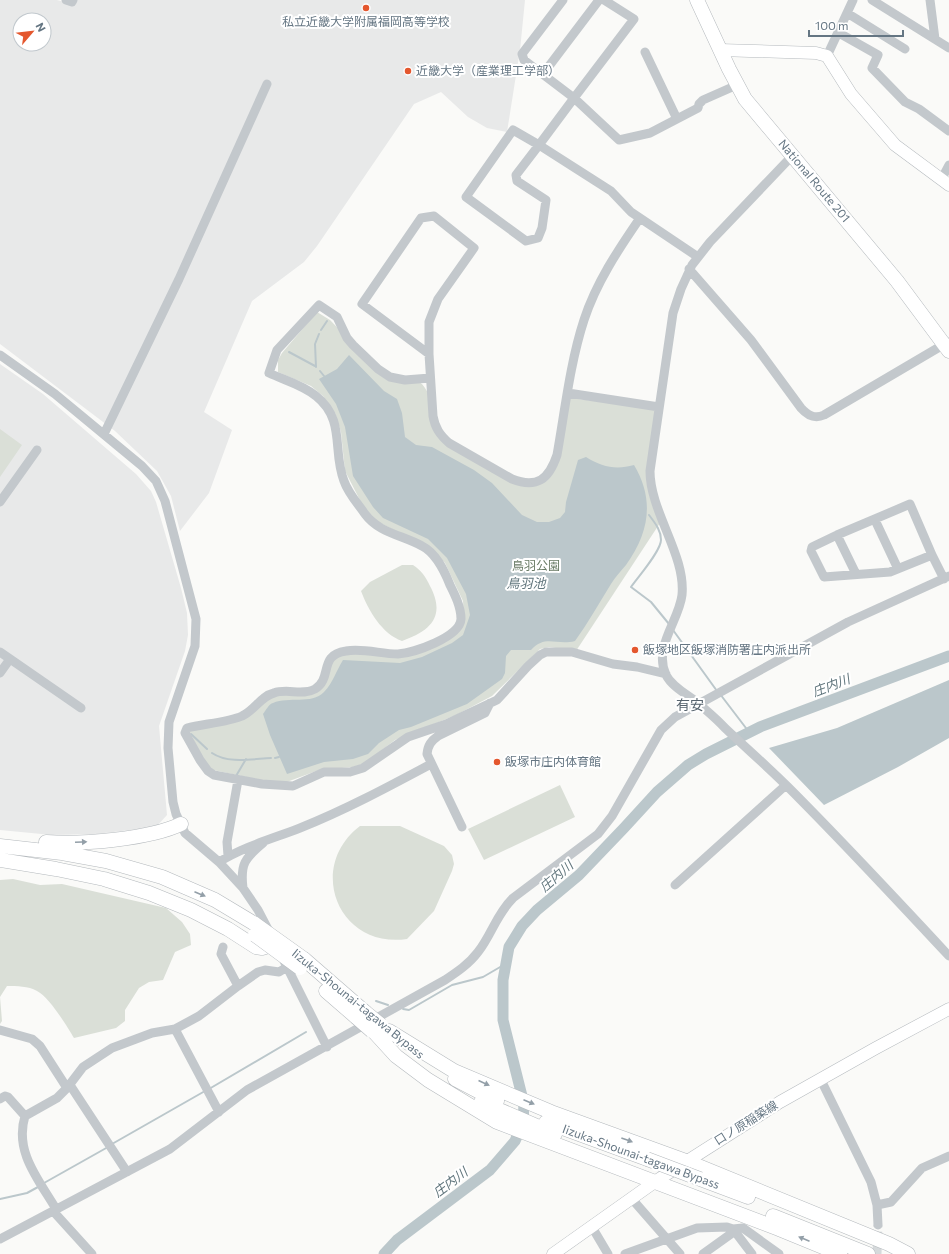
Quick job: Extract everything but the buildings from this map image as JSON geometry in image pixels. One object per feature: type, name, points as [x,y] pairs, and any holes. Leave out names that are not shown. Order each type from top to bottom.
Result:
[{"type":"highway","name":"National Route 201","points":[[697,0],[737,84],[756,114],[897,281],[947,346]]},
{"type":"highway","points":[[0,837],[64,843],[94,842],[160,832],[181,824]]},
{"type":"highway","name":"Iizuka-Shounai-tagawa Bypass","points":[[0,846],[62,853],[106,861],[162,877],[214,900],[254,929],[360,1014],[435,1078],[502,1108]]},
{"type":"highway","name":"Iizuka-Shounai-tagawa Bypass","points":[[0,854],[59,862],[106,871],[156,885],[254,929]]},
{"type":"highway","points":[[0,860],[56,869],[104,879],[149,893],[191,910],[228,928],[256,947],[262,948],[275,944]]},
{"type":"highway","points":[[379,1030],[454,1071],[502,1108],[545,1126],[656,1181],[840,1254]]},
{"type":"highway","points":[[502,1108],[545,1126],[686,1161],[889,1244],[908,1254]]},
{"type":"highway","name":"Iizuka-Shounai-tagawa Bypass","points":[[545,1126],[892,1254]]},
{"type":"highway","name":"Iizuka-Shounai-tagawa Bypass","points":[[696,1182],[868,1254]]},
{"type":"main road","points":[[720,50],[816,53],[827,56],[851,94],[895,145],[945,182]]},
{"type":"main road","name":"口ノ原稲築線","points":[[553,1254],[592,1228],[656,1181],[780,1102],[820,1078],[949,1009]]},
{"type":"street","points":[[66,0],[72,2],[73,0]]},
{"type":"street","points":[[563,0],[522,54],[524,60],[574,98],[619,140],[650,133],[698,108],[699,104],[704,100],[737,84]]},
{"type":"street","points":[[543,74],[599,0]]},
{"type":"street","points":[[604,0],[634,19],[539,145],[516,175],[517,181],[546,200],[542,228],[538,238],[526,241],[466,197],[513,130],[539,145],[611,191],[631,212],[698,257]]},
{"type":"street","points":[[827,56],[853,0]]},
{"type":"street","points":[[872,0],[949,48]]},
{"type":"street","points":[[930,0],[935,39]]},
{"type":"street","points":[[847,13],[905,49]]},
{"type":"street","points":[[839,33],[878,55],[872,68],[905,102],[919,109],[949,131]]},
{"type":"street","points":[[645,52],[677,119]]},
{"type":"street","points":[[104,434],[178,279],[267,84]]},
{"type":"street","points":[[792,156],[698,257],[689,269],[673,312],[650,482],[682,581],[682,595],[664,645],[663,655],[666,674],[676,686],[721,723],[786,785],[866,867],[949,956]]},
{"type":"street","points":[[945,182],[949,165]]},
{"type":"street","points":[[429,354],[362,304],[421,218],[434,216],[474,248],[438,299],[429,322],[430,378],[435,425],[441,436],[455,446],[522,483],[538,481],[550,473],[553,467],[577,348],[584,320],[593,296],[602,278],[640,218]]},
{"type":"street","points":[[689,269],[751,340],[801,408],[811,416],[820,417],[824,415],[947,346]]},
{"type":"street","points":[[430,378],[402,380],[390,376],[378,368],[353,345],[347,338],[336,317],[319,305],[277,350],[269,373],[306,389],[317,396],[328,409],[335,422],[338,441],[339,466],[344,482],[356,502],[369,520],[378,527],[422,546],[431,552],[438,561],[450,584],[457,600],[461,619],[454,632],[413,652],[399,654],[348,650],[336,652],[329,660],[322,681],[314,689],[305,692],[280,691],[271,693],[243,716],[187,728],[185,733],[192,748],[208,772],[214,775],[238,780],[278,786],[293,786],[324,772],[350,772],[363,768],[408,737],[446,724],[502,696],[528,666],[540,655],[546,652],[578,653],[613,664],[636,667],[666,674]]},
{"type":"street","points":[[0,355],[39,382],[104,434],[142,466],[156,481],[165,501],[196,620],[195,646],[169,722],[168,748],[173,802],[181,824],[192,840],[219,862],[243,888],[258,910],[275,944],[297,965],[327,1047]]},
{"type":"street","points":[[568,393],[659,407]]},
{"type":"street","points":[[0,502],[37,450]]},
{"type":"street","points":[[0,1239],[170,1149],[188,1137],[247,1090],[327,1047],[445,980],[462,968],[478,952],[502,910],[513,898],[598,834],[612,816],[661,730],[675,717],[848,622],[946,577],[932,555],[910,504],[837,535],[812,548],[811,551],[824,577],[890,572],[932,555]]},
{"type":"street","points":[[875,520],[898,569]]},
{"type":"street","points":[[837,535],[856,574]]},
{"type":"street","points":[[0,652],[81,708]]},
{"type":"street","points":[[0,673],[10,659]]},
{"type":"street","points":[[462,827],[427,754],[431,741],[485,713],[490,703]]},
{"type":"street","points":[[219,862],[251,845],[316,822],[431,764]]},
{"type":"street","points":[[228,856],[227,842],[238,780]]},
{"type":"street","points":[[676,885],[786,785]]},
{"type":"street","points":[[243,888],[241,873],[243,865],[255,851],[268,840]]},
{"type":"street","points":[[223,947],[221,954],[238,986]]},
{"type":"street","points":[[92,1254],[55,1210],[32,1171],[24,1152],[21,1133],[25,1116],[57,1098],[83,1068],[112,1048],[152,1033],[175,1029],[199,1016],[258,972],[265,970],[279,972],[297,965]]},
{"type":"street","points":[[175,1029],[218,1112]]},
{"type":"street","points":[[0,1030],[32,1039],[40,1046],[127,1172]]},
{"type":"street","points":[[820,1078],[871,1182],[877,1205],[878,1225]]},
{"type":"street","points":[[0,1099],[5,1096],[8,1097],[25,1116]]},
{"type":"street","points":[[877,1205],[891,1202],[922,1168],[949,1156]]},
{"type":"street","points":[[632,1199],[680,1254]]},
{"type":"street","points":[[625,1254],[668,1240],[697,1228],[727,1227],[734,1230],[752,1254]]},
{"type":"street","points":[[592,1228],[608,1254]]},
{"type":"street","points":[[703,1254],[734,1230],[743,1228],[779,1254]]},
{"type":"shaded area","points":[[0,0],[57,0],[75,5],[76,0],[525,0],[520,50],[507,132],[487,128],[468,117],[441,92],[414,104],[317,246],[304,262],[252,301],[204,412],[232,430],[209,493],[180,531],[171,496],[157,471],[115,431],[0,344]]},
{"type":"shaded area","points":[[0,364],[43,394],[136,474],[151,491],[156,502],[181,588],[187,613],[188,635],[185,651],[159,726],[167,815],[156,827],[96,834],[52,835],[0,830]]},
{"type":"green space","name":"鳥羽池","points":[[317,312],[330,320],[387,379],[398,382],[418,382],[427,390],[444,441],[522,484],[551,476],[570,398],[652,408],[656,412],[648,469],[660,523],[576,651],[549,647],[540,649],[492,696],[456,715],[395,740],[365,763],[353,767],[319,770],[284,783],[270,782],[213,770],[206,764],[189,731],[240,720],[275,695],[309,694],[334,660],[342,654],[416,654],[464,622],[463,601],[445,563],[432,549],[378,522],[363,506],[345,471],[341,432],[335,413],[323,396],[311,386],[278,372],[278,360],[282,353]]},
{"type":"green space","points":[[0,429],[22,445],[0,477]]},
{"type":"green space","points":[[402,565],[413,565],[423,574],[435,597],[436,614],[428,627],[412,637],[402,641],[395,638],[382,627],[372,613],[361,591],[370,582]]},
{"type":"green space","points":[[560,785],[575,817],[484,860],[468,829]]},
{"type":"green space","points":[[360,826],[400,826],[444,846],[452,855],[454,864],[452,871],[434,911],[407,939],[383,939],[363,931],[348,918],[337,902],[333,882],[335,862],[344,843]]},
{"type":"green space","points":[[13,879],[40,885],[62,884],[166,908],[182,922],[190,934],[191,945],[175,952],[163,980],[149,982],[139,988],[125,1010],[125,1021],[116,1028],[74,1038],[52,1005],[42,994],[34,989],[19,986],[7,986],[0,997],[0,880]]},
{"type":"green space","points":[[0,997],[2,1021],[0,1024]]},
{"type":"water","name":"鳥羽池","points":[[349,355],[384,391],[397,399],[402,413],[405,437],[416,445],[432,447],[474,470],[492,483],[522,515],[537,522],[549,522],[560,518],[565,512],[566,502],[578,460],[586,457],[609,467],[627,467],[634,465],[641,478],[645,491],[647,504],[646,516],[644,529],[634,553],[616,576],[575,641],[547,641],[536,645],[531,650],[511,650],[506,656],[505,673],[502,679],[467,704],[411,727],[399,730],[379,743],[368,754],[353,759],[324,762],[287,774],[270,735],[263,714],[270,705],[279,701],[306,699],[319,696],[330,685],[343,660],[400,663],[422,657],[452,643],[463,635],[470,615],[466,594],[447,558],[428,539],[383,518],[373,507],[353,476],[345,427],[336,404],[319,379],[337,369]]},
{"type":"water","points":[[949,680],[949,738],[898,767],[824,805],[769,748],[837,728]]},
{"type":"waterway","points":[[321,330],[327,321]]},
{"type":"waterway","points":[[316,367],[315,344],[319,334]]},
{"type":"waterway","points":[[289,352],[315,366]]},
{"type":"waterway","points":[[320,371],[324,376]]},
{"type":"waterway","points":[[649,515],[660,533],[660,545],[631,587],[651,602],[669,624]]},
{"type":"waterway","points":[[673,630],[717,691]]},
{"type":"waterway","name":"庄内川","points":[[384,1254],[397,1240],[490,1170],[515,1141],[523,1122],[524,1104],[503,1020],[503,980],[509,947],[522,926],[537,910],[579,875],[657,792],[688,765],[706,754],[760,727],[949,656]]},
{"type":"waterway","points":[[720,694],[749,732]]},
{"type":"waterway","points":[[191,734],[207,749]]},
{"type":"waterway","points":[[212,753],[225,759],[233,760],[271,758]]},
{"type":"waterway","points":[[275,758],[279,757]]},
{"type":"waterway","points":[[236,776],[246,759]]},
{"type":"waterway","points":[[403,1009],[409,1010],[452,985],[483,977],[507,963]]},
{"type":"waterway","points":[[376,1001],[388,1005]]},
{"type":"waterway","points":[[209,1089],[306,1032]]},
{"type":"waterway","points":[[112,1144],[205,1091]]},
{"type":"waterway","points":[[44,1183],[108,1147]]},
{"type":"waterway","points":[[0,1199],[27,1193],[38,1187]]},
{"type":"tunnel","points":[[877,1254],[878,1225]]},
{"type":"place","name":"私立近畿大学附属福岡高等学校","points":[[366,8]]},
{"type":"place","name":"近畿大学（産業理工学部）","points":[[408,71]]},
{"type":"place","name":"飯塚地区飯塚消防署庄内派出所","points":[[635,650]]},
{"type":"place","name":"飯塚市庄内体育館","points":[[497,762]]},
{"type":"district","name":"有安","points":[[690,705]]},
{"type":"park label","name":"鳥羽公園","points":[[536,566]]}]
